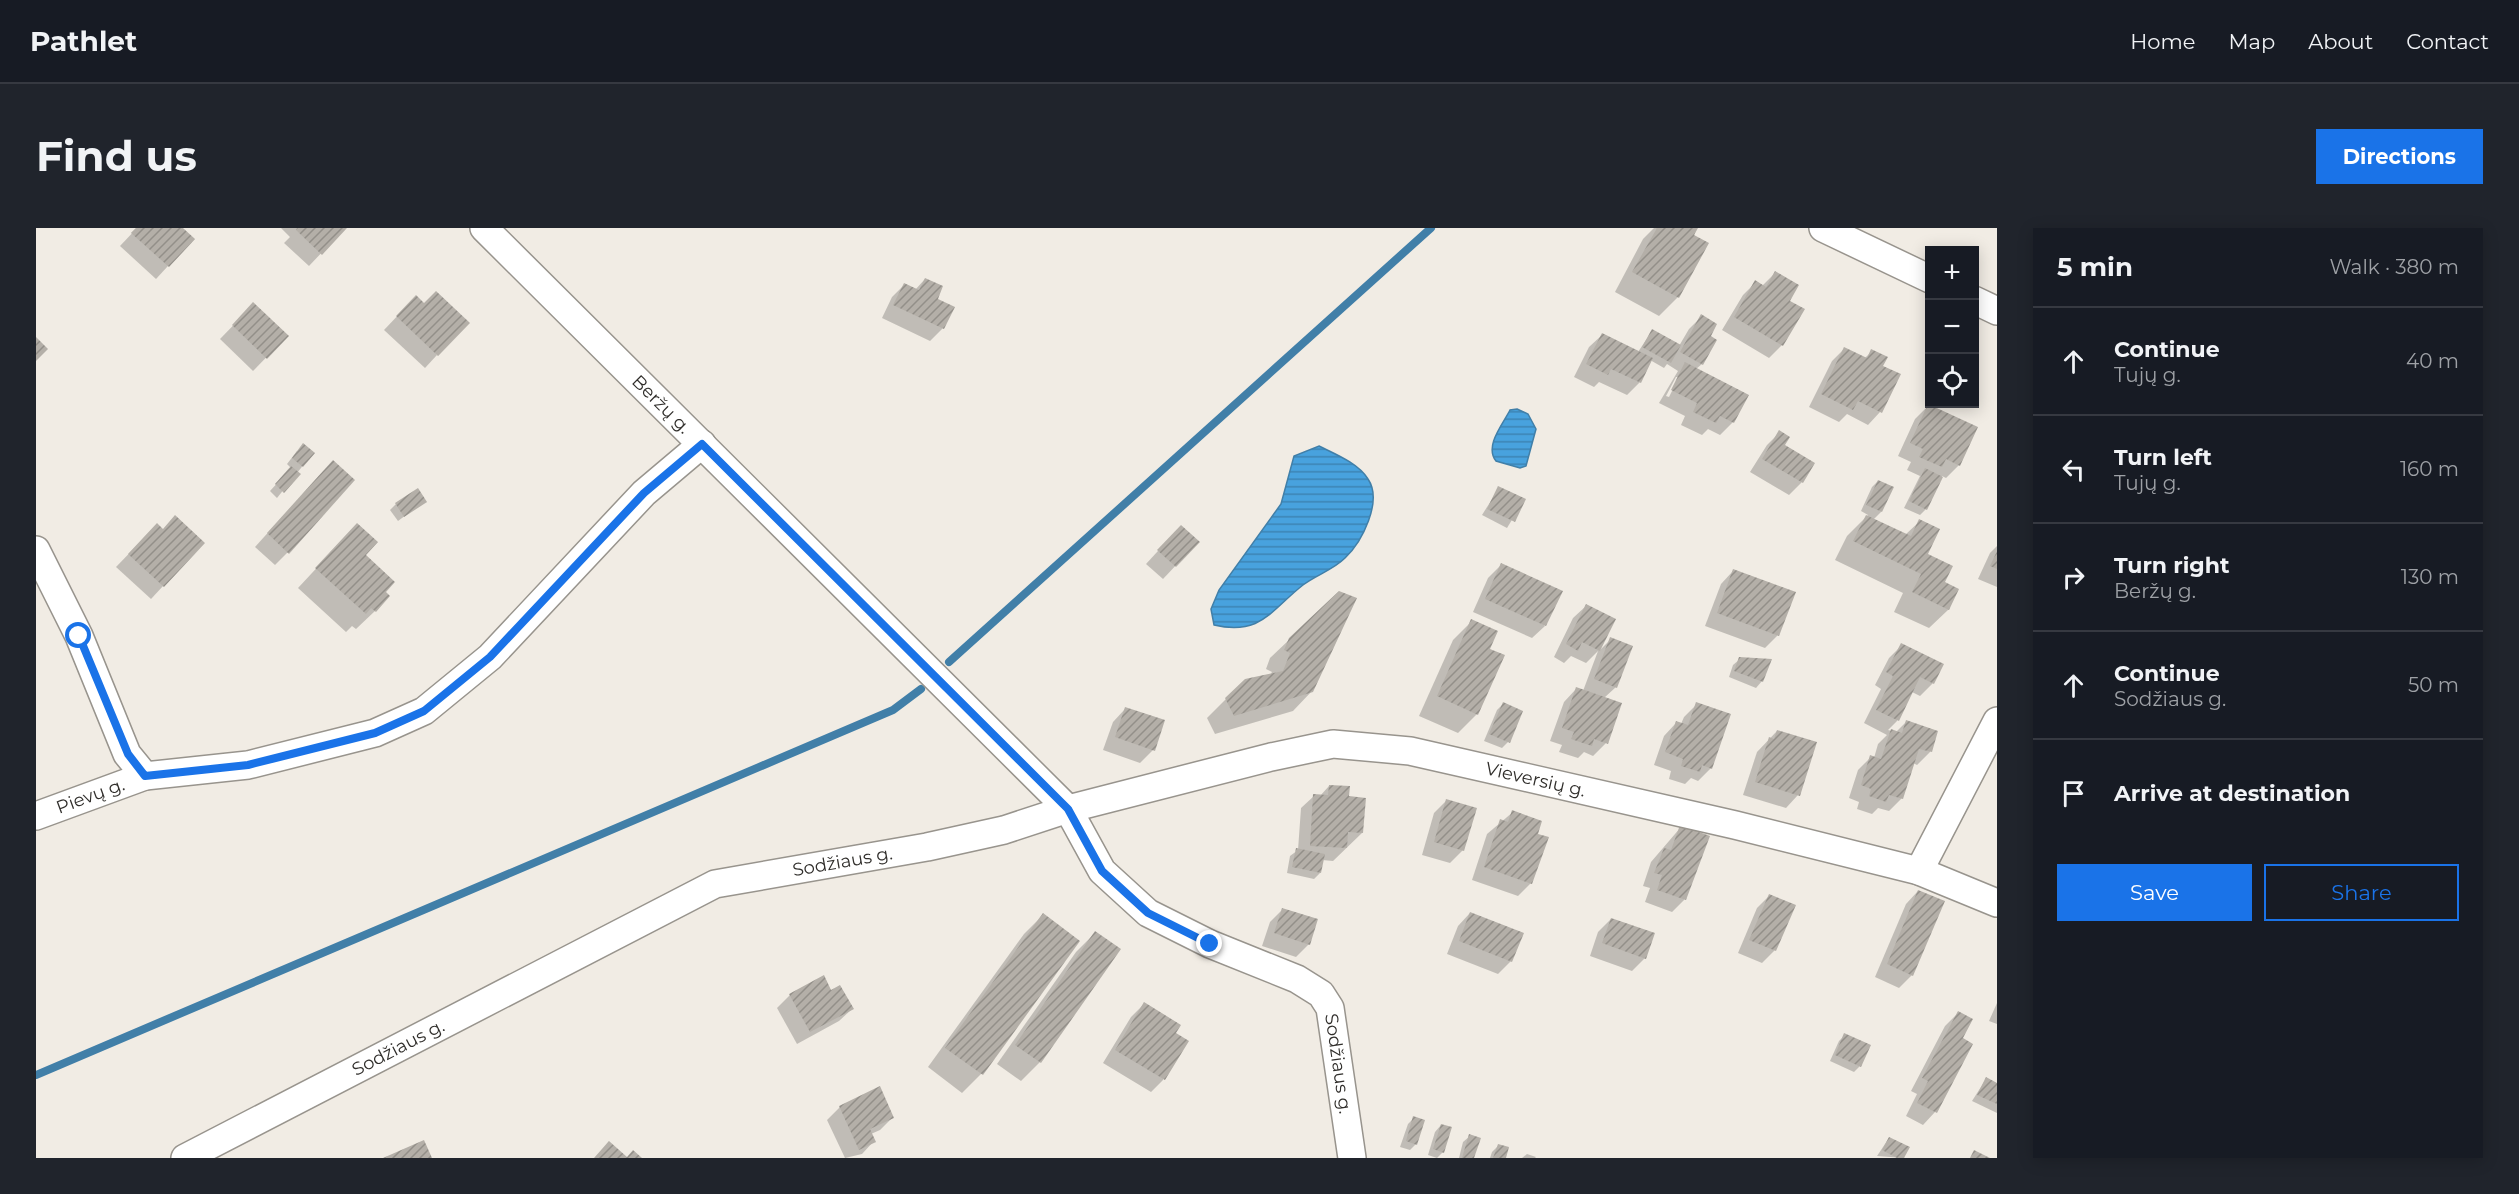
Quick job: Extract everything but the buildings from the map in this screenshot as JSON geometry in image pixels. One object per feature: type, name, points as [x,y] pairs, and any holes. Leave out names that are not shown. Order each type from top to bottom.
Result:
[{"type":"street","name":"Beržų g.","points":[[484,228],[1068,809]]},
{"type":"street","points":[[1823,228],[1925,277]]},
{"type":"street","points":[[1979,302],[1997,311]]},
{"type":"street","name":"Pievų g.","points":[[36,816],[145,776],[248,765],[375,733],[424,711],[490,657],[644,493],[702,444]]},
{"type":"street","points":[[36,550],[79,636],[128,754],[145,776]]},
{"type":"street","points":[[1919,871],[1997,721]]},
{"type":"street","name":"Vieversių g.","points":[[1068,809],[1271,757],[1333,744],[1410,751],[1735,825],[1919,871],[1997,903]]},
{"type":"street","name":"Sodžiaus g.","points":[[185,1158],[715,884],[927,847],[1004,830],[1068,809],[1102,871],[1148,913],[1210,944],[1298,979],[1321,994],[1330,1008],[1352,1158]]},
{"type":"water","points":[[1517,409],[1528,414],[1536,429],[1526,466],[1520,468],[1496,461],[1492,449],[1496,435],[1510,410]]},
{"type":"water","points":[[1319,446],[1358,468],[1368,479],[1373,498],[1372,509],[1364,532],[1340,562],[1303,585],[1264,618],[1243,627],[1214,625],[1211,609],[1219,590],[1281,504],[1294,456]]},
{"type":"waterway","points":[[949,662],[1431,228]]},
{"type":"waterway","points":[[36,1075],[893,710],[921,689]]},
{"type":"route","points":[[79,636],[128,754],[145,776],[248,765],[375,733],[424,711],[490,657],[644,493],[702,444],[1068,809],[1102,871],[1148,913],[1210,944]]}]
